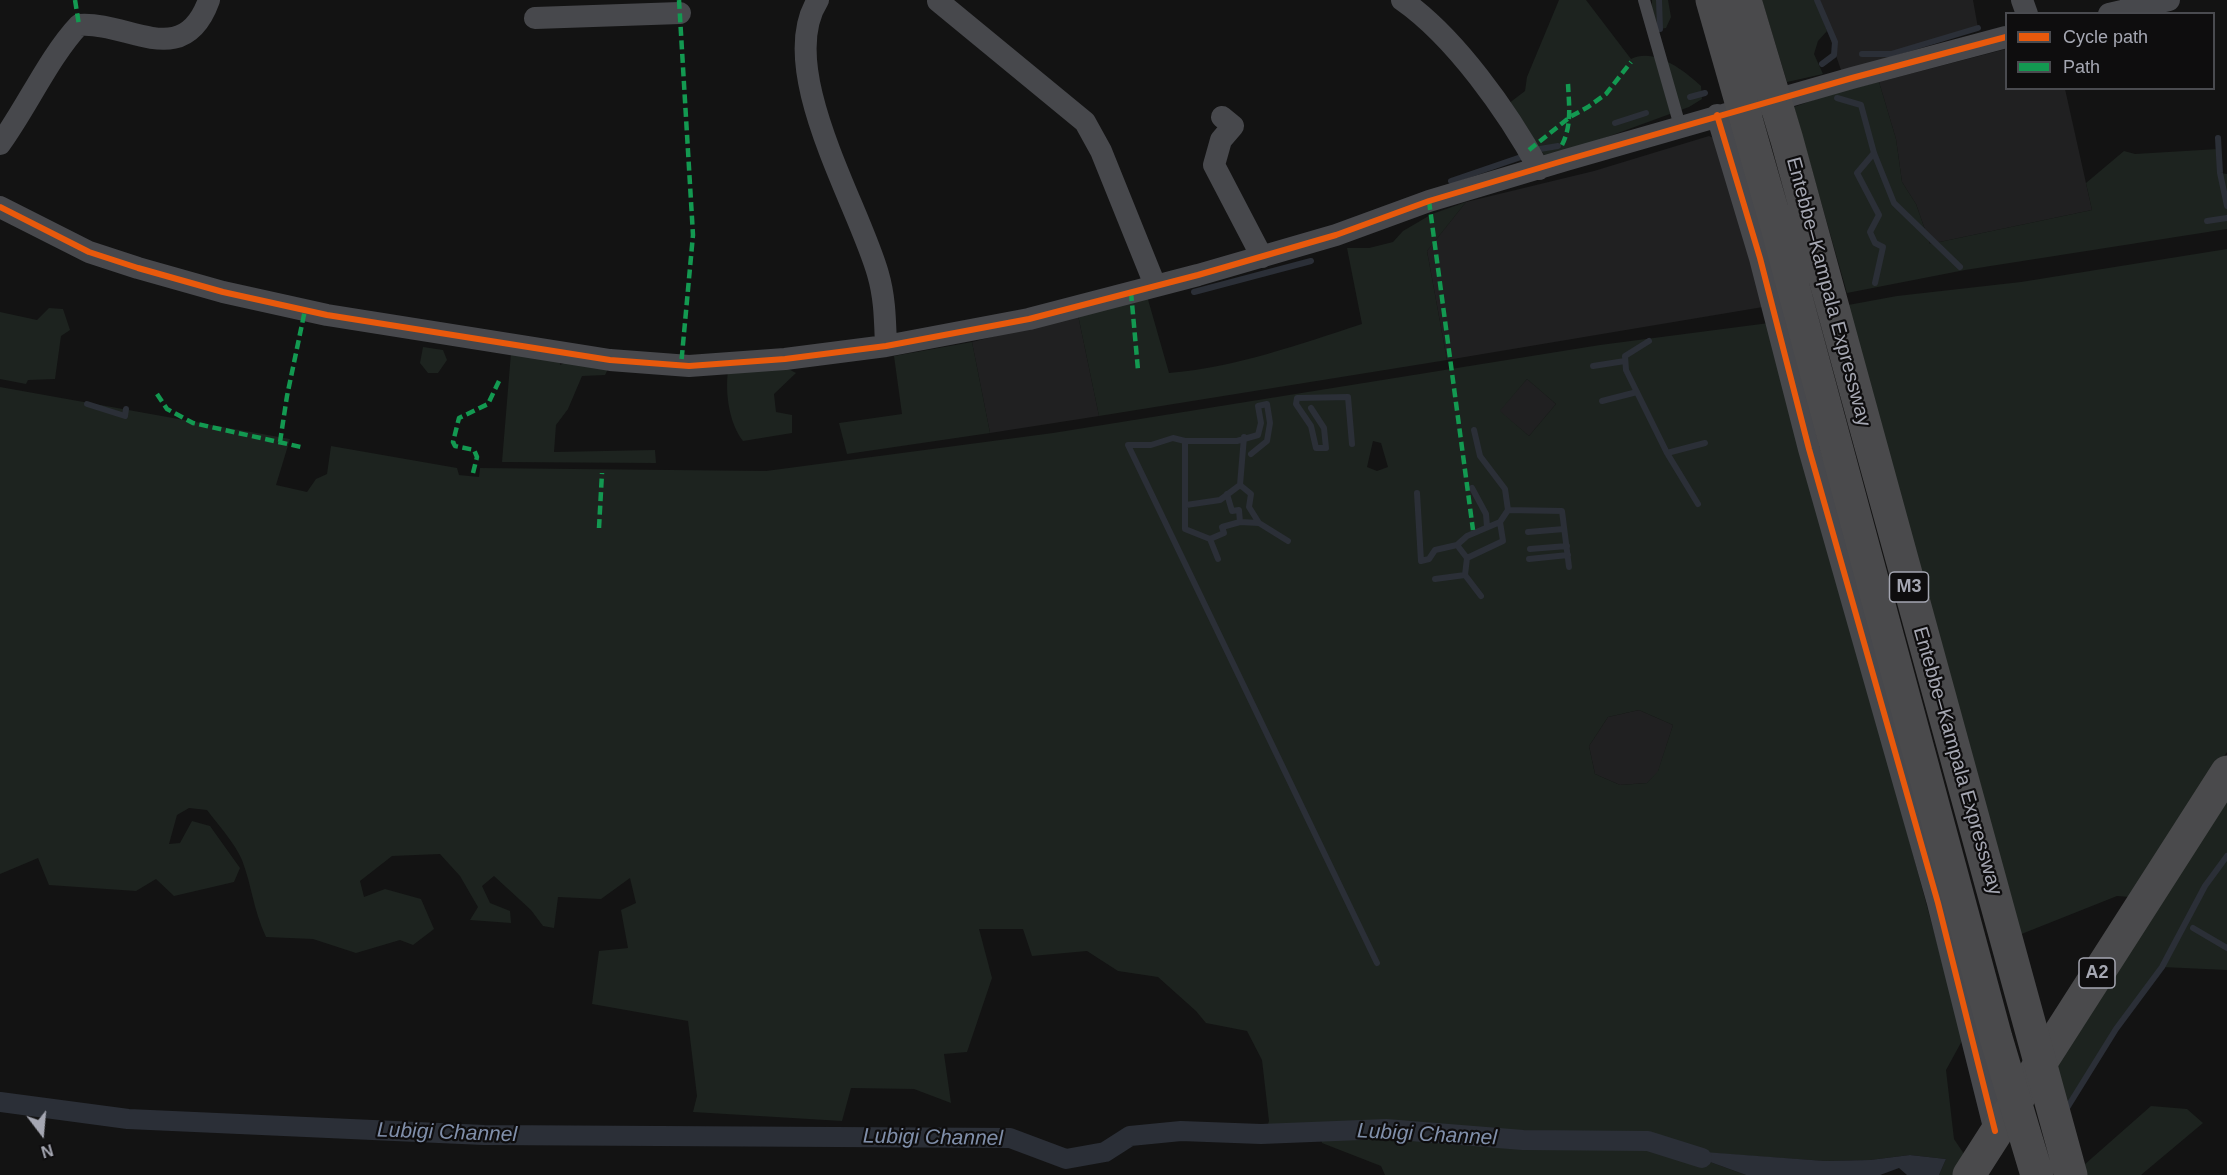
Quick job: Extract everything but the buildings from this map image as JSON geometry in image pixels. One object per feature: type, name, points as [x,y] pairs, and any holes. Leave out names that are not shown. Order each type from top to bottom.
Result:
[{"type":"highway","name":"Entebbe–Kampala Expressway","points":[[1712,0],[1778,231],[1996,1038],[2037,1175]]},
{"type":"highway","name":"Entebbe–Kampala Expressway","points":[[1745,0],[1787,140],[2071,1175]]},
{"type":"highway","name":"A2","points":[[1969,1175],[1995,1131],[2227,772]]},
{"type":"street","points":[[0,144],[22,114],[63,44],[79,25],[95,24],[144,38],[177,39],[189,32],[200,19],[209,0]]},
{"type":"street","points":[[818,0],[810,20],[806,50],[813,95],[824,138],[878,273],[885,303],[886,346]]},
{"type":"street","points":[[1402,0],[1426,17],[1450,41],[1521,138],[1539,169]]},
{"type":"street","points":[[2118,12],[2169,0]]},
{"type":"street","points":[[938,1],[1085,122],[1101,150],[1155,285]]},
{"type":"street","points":[[535,18],[680,13]]},
{"type":"street","points":[[0,207],[89,252],[175,280],[327,315],[610,360],[689,366],[785,359],[886,346],[1029,319],[1262,257],[1336,235],[1429,201],[1680,126],[2005,38]]},
{"type":"street","points":[[1717,116],[1760,258],[1809,449],[1938,903],[1995,1131]]},
{"type":"street","points":[[1222,117],[1233,126],[1221,140],[1214,165],[1262,257]]},
{"type":"lane","points":[[1644,0],[1680,126]]},
{"type":"shaded area","points":[[1559,0],[1586,0],[1631,59],[1649,56],[1677,67],[1701,86],[1702,99],[1689,107],[1547,159],[1508,104],[1525,91],[1527,77]]},
{"type":"shaded area","points":[[1652,0],[1668,0],[1671,17],[1666,28],[1655,30],[1652,23]]},
{"type":"shaded area","points":[[1762,0],[1817,0],[1827,31],[1818,41],[1814,54],[1823,74],[1787,82]]},
{"type":"shaded area","points":[[1817,0],[1973,0],[1978,28],[1842,73]]},
{"type":"shaded area","points":[[2005,49],[2005,90],[2065,90],[2092,210],[1930,244],[1916,204],[1902,182],[1896,139],[1879,82]]},
{"type":"shaded area","points":[[1879,82],[1896,139],[1902,182],[1916,204],[1930,244],[2092,210],[2086,183],[2124,151],[2135,154],[2218,149],[2220,173],[2227,174],[2227,229],[1965,270],[1847,293],[1794,107],[1830,94]]},
{"type":"shaded area","points":[[1709,136],[1718,140],[1763,307],[1447,360],[1427,251],[1466,202],[1594,171]]},
{"type":"shaded area","points":[[1466,202],[1427,251],[1447,360],[1099,416],[1078,315],[1147,296],[1169,373],[1218,366],[1267,354],[1362,324],[1347,248],[1369,248],[1393,242],[1403,231],[1432,214]]},
{"type":"shaded area","points":[[2227,249],[2227,752],[2130,897],[2117,896],[2019,935],[1848,305],[1897,296],[2021,282]]},
{"type":"shaded area","points":[[49,308],[63,309],[70,330],[61,336],[55,379],[28,380],[26,384],[0,379],[0,312],[37,320]]},
{"type":"shaded area","points":[[1078,315],[1099,416],[990,433],[972,342]]},
{"type":"shaded area","points":[[1769,323],[1963,1039],[1946,1070],[1954,1139],[1964,1154],[1954,1175],[1939,1175],[1946,1159],[1910,1155],[1870,1160],[1825,1161],[1680,1151],[1746,1175],[1385,1175],[1381,1166],[1322,1143],[1318,1131],[1265,1134],[1269,1121],[1262,1060],[1247,1031],[1206,1023],[1158,977],[1118,971],[1087,951],[1032,956],[1023,929],[979,929],[992,978],[967,1052],[944,1054],[951,1103],[914,1089],[851,1088],[842,1121],[693,1112],[697,1096],[688,1021],[592,1004],[599,951],[628,948],[621,910],[636,903],[630,878],[601,899],[558,897],[554,928],[543,926],[531,910],[494,876],[482,886],[490,903],[510,911],[511,923],[470,920],[478,907],[460,876],[440,854],[392,856],[360,881],[364,897],[385,889],[421,899],[434,929],[413,945],[400,940],[356,953],[313,939],[266,937],[239,853],[207,810],[189,808],[177,815],[169,844],[180,843],[192,821],[210,826],[240,868],[234,882],[174,896],[156,879],[136,891],[49,885],[38,858],[0,874],[0,387],[290,439],[276,485],[307,492],[316,479],[327,474],[331,446],[457,468],[459,475],[479,477],[480,468],[766,471],[1053,433],[1600,345]],"holes":[[[1527,379],[1556,404],[1529,436],[1500,411]],[[1373,441],[1381,443],[1388,467],[1377,471],[1367,467]],[[1639,710],[1673,725],[1658,771],[1647,783],[1620,785],[1595,774],[1589,746],[1608,717]]]},
{"type":"shaded area","points":[[972,342],[990,433],[847,454],[839,423],[902,414],[894,356]]},
{"type":"shaded area","points":[[423,347],[443,350],[447,360],[438,373],[428,373],[420,363]]},
{"type":"shaded area","points":[[511,353],[560,361],[560,365],[575,358],[608,369],[605,375],[582,376],[568,409],[556,425],[554,452],[655,450],[656,463],[502,462]]},
{"type":"shaded area","points":[[779,364],[796,373],[774,394],[776,412],[792,415],[792,433],[743,441],[734,426],[729,408],[728,371]]},
{"type":"shaded area","points":[[1527,379],[1556,404],[1529,436],[1499,411]]},
{"type":"shaded area","points":[[1639,710],[1673,725],[1658,772],[1647,783],[1620,785],[1595,774],[1589,746],[1608,717]]},
{"type":"shaded area","points":[[2227,802],[2227,970],[2162,967],[2116,1029],[2067,1108],[2055,1061]]},
{"type":"shaded area","points":[[2151,1106],[2187,1109],[2203,1123],[2141,1175],[2087,1175],[2084,1165]]},
{"type":"shaded area","points":[[1677,1150],[1825,1161],[1870,1160],[1910,1155],[1946,1159],[1939,1175],[1907,1175],[1899,1168],[1880,1175],[1746,1175]]},
{"type":"waterway","points":[[1659,0],[1660,29]]},
{"type":"waterway","points":[[1817,0],[1835,42],[1834,55],[1822,64]]},
{"type":"waterway","points":[[1862,54],[1891,54],[1978,28]]},
{"type":"waterway","points":[[1690,97],[1705,93]]},
{"type":"waterway","points":[[1837,98],[1861,105],[1874,153],[1894,203],[1960,267]]},
{"type":"waterway","points":[[1615,123],[1646,113]]},
{"type":"waterway","points":[[2218,138],[2220,173],[2227,206]]},
{"type":"waterway","points":[[1540,149],[1558,146]]},
{"type":"waterway","points":[[1874,153],[1857,173],[1879,215],[1870,232],[1875,243],[1883,247],[1875,283]]},
{"type":"waterway","points":[[1451,181],[1524,156]]},
{"type":"waterway","points":[[2207,221],[2227,218]]},
{"type":"waterway","points":[[1194,292],[1311,261]]},
{"type":"waterway","points":[[1649,341],[1625,356],[1626,370],[1667,453],[1698,504]]},
{"type":"waterway","points":[[1593,366],[1625,361]]},
{"type":"waterway","points":[[1602,401],[1637,392]]},
{"type":"waterway","points":[[1311,408],[1324,428],[1326,448],[1316,448],[1311,426],[1296,404],[1297,398],[1348,397],[1352,444]]},
{"type":"waterway","points":[[87,404],[125,416],[126,409]]},
{"type":"waterway","points":[[1251,454],[1267,441],[1270,423],[1267,404],[1258,406],[1261,423],[1258,435],[1237,441],[1185,441],[1173,438],[1151,445],[1128,445],[1377,963]]},
{"type":"waterway","points":[[1474,430],[1480,456],[1505,489],[1508,510],[1500,522],[1503,541],[1467,558],[1465,575],[1481,596]]},
{"type":"waterway","points":[[1186,505],[1220,500],[1240,485],[1244,437]]},
{"type":"waterway","points":[[1185,441],[1185,529],[1210,539],[1218,559]]},
{"type":"waterway","points":[[1667,453],[1705,443]]},
{"type":"waterway","points":[[1240,485],[1251,494],[1249,507],[1259,523],[1288,541]]},
{"type":"waterway","points":[[1472,488],[1486,514],[1487,527]]},
{"type":"waterway","points":[[1417,493],[1421,561],[1429,559],[1435,550],[1457,545]]},
{"type":"waterway","points":[[1227,494],[1232,511],[1239,510],[1240,522]]},
{"type":"waterway","points":[[1508,510],[1562,511],[1569,567]]},
{"type":"waterway","points":[[1210,539],[1224,533],[1222,527],[1240,522],[1259,523]]},
{"type":"waterway","points":[[1467,558],[1457,545],[1467,536],[1500,522]]},
{"type":"waterway","points":[[1528,532],[1564,529]]},
{"type":"waterway","points":[[1530,549],[1567,546]]},
{"type":"waterway","points":[[1529,559],[1568,555]]},
{"type":"waterway","points":[[1435,579],[1465,575]]},
{"type":"waterway","points":[[2067,1108],[2116,1029],[2162,967],[2205,886],[2227,856]]},
{"type":"waterway","points":[[2193,928],[2227,948]]},
{"type":"waterway","name":"Lubigi Channel","points":[[0,1102],[128,1119],[484,1135],[1010,1138],[1066,1159],[1105,1152],[1130,1136],[1181,1131],[1261,1134],[1386,1129],[1523,1140],[1648,1141],[1702,1158]]},
{"type":"marked path","points":[[75,0],[79,25]]},
{"type":"marked path","points":[[679,0],[693,235],[681,366]]},
{"type":"marked path","points":[[1529,150],[1570,117],[1606,94],[1631,62]]},
{"type":"marked path","points":[[1562,145],[1569,122],[1568,84]]},
{"type":"marked path","points":[[1429,201],[1473,530]]},
{"type":"marked path","points":[[1131,292],[1138,370]]},
{"type":"marked path","points":[[280,442],[305,310]]},
{"type":"marked path","points":[[473,473],[477,457],[474,450],[455,446],[453,442],[459,418],[488,404],[499,381]]},
{"type":"marked path","points":[[157,394],[167,409],[193,423],[301,447]]},
{"type":"marked path","points":[[599,528],[602,473]]},
{"type":"cycle path","points":[[0,207],[89,252],[223,292],[327,315],[610,360],[689,366],[785,359],[886,346],[1029,319],[1198,275],[1336,235],[1429,201],[1566,160],[1852,78],[2005,37]]},
{"type":"cycle path","points":[[1717,115],[1760,258],[1809,449],[1938,903],[1995,1131]]}]
